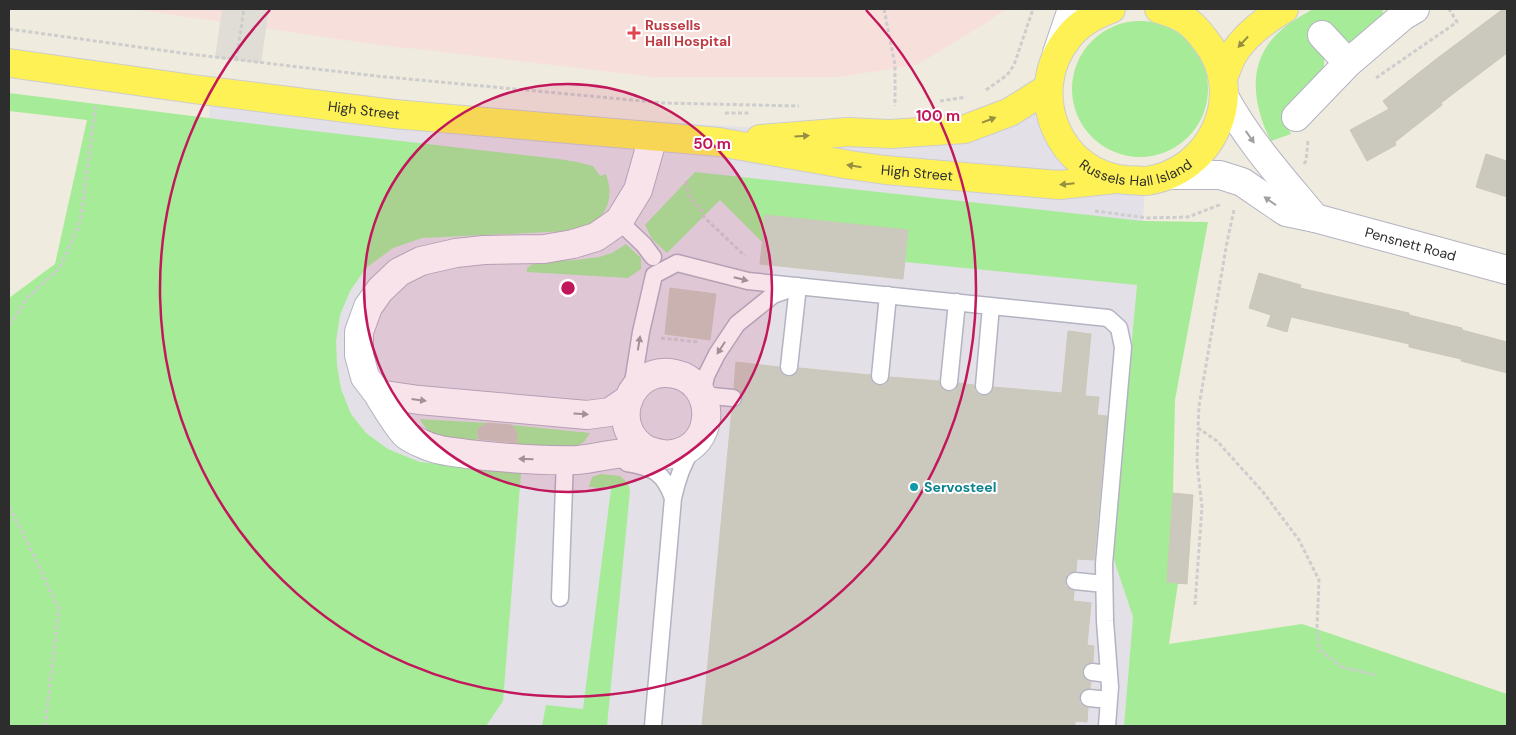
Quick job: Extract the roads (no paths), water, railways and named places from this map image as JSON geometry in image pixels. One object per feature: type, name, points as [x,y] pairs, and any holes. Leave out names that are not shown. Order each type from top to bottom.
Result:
[{"type":"main road","points":[[1050,77],[1059,50],[1068,37],[1080,25],[1094,16],[1111,9]]},
{"type":"main road","name":"Russels Hall Island","points":[[1050,77],[1050,111],[1057,132],[1077,158],[1095,171],[1116,179],[1146,181],[1170,175],[1193,160],[1205,149],[1214,135],[1221,116],[1224,87],[1214,51],[1196,28],[1178,16],[1159,9]]},
{"type":"main road","points":[[1224,87],[1236,50],[1252,33],[1284,9]]},
{"type":"main road","name":"High Street","points":[[9,63],[193,89],[394,114],[719,142],[885,170],[1059,185],[1116,179]]},
{"type":"main road","name":"High Street","points":[[719,142],[848,132],[890,134],[965,129],[1010,112],[1050,77]]},
{"type":"street","points":[[1050,77],[1072,9]]},
{"type":"street","points":[[1302,127],[1348,63],[1405,11]]},
{"type":"street","points":[[1322,35],[1348,63]]},
{"type":"street","points":[[1224,87],[1233,114],[1315,218]]},
{"type":"street","points":[[378,394],[419,400],[587,415],[610,412],[630,395],[640,382],[652,375],[664,372],[677,374],[689,380],[699,389],[705,400],[707,413],[705,427],[699,439],[688,448],[676,453],[626,453],[578,460],[502,458],[438,450],[405,434],[365,377],[358,355],[359,332],[368,307],[380,290],[399,272],[421,262],[456,253],[544,248],[573,244],[596,237],[619,221],[638,190],[653,137]]},
{"type":"street","name":"Pensnett Road","points":[[1170,175],[1220,175],[1242,182],[1286,212],[1315,218],[1507,270]]},
{"type":"street","points":[[630,395],[626,404],[626,418],[629,431],[638,443],[648,450],[662,454]]},
{"type":"lane","points":[[619,221],[653,257],[654,275],[630,395]]},
{"type":"lane","points":[[653,257],[748,281],[1108,318],[1119,328],[1123,347],[1104,564],[1105,622],[1110,687],[1106,726]]},
{"type":"lane","points":[[654,275],[677,262]]},
{"type":"lane","points":[[733,398],[702,395],[706,376],[720,351],[737,324],[773,294],[798,286]]},
{"type":"lane","points":[[789,368],[798,286]]},
{"type":"lane","points":[[880,376],[888,296]]},
{"type":"lane","points":[[949,382],[957,302]]},
{"type":"lane","points":[[984,386],[991,306]]},
{"type":"lane","points":[[653,726],[673,498],[683,462],[699,439]]},
{"type":"lane","points":[[594,458],[643,465],[656,472],[668,484],[673,498]]},
{"type":"lane","points":[[560,598],[564,460]]},
{"type":"lane","points":[[1076,581],[1104,584]]},
{"type":"lane","points":[[1092,672],[1109,674]]},
{"type":"lane","points":[[1089,698],[1109,700]]},
{"type":"place","name":"Russells Hall Hospital","points":[[634,33]]},
{"type":"place","name":"Servosteel","points":[[914,487]]}]
